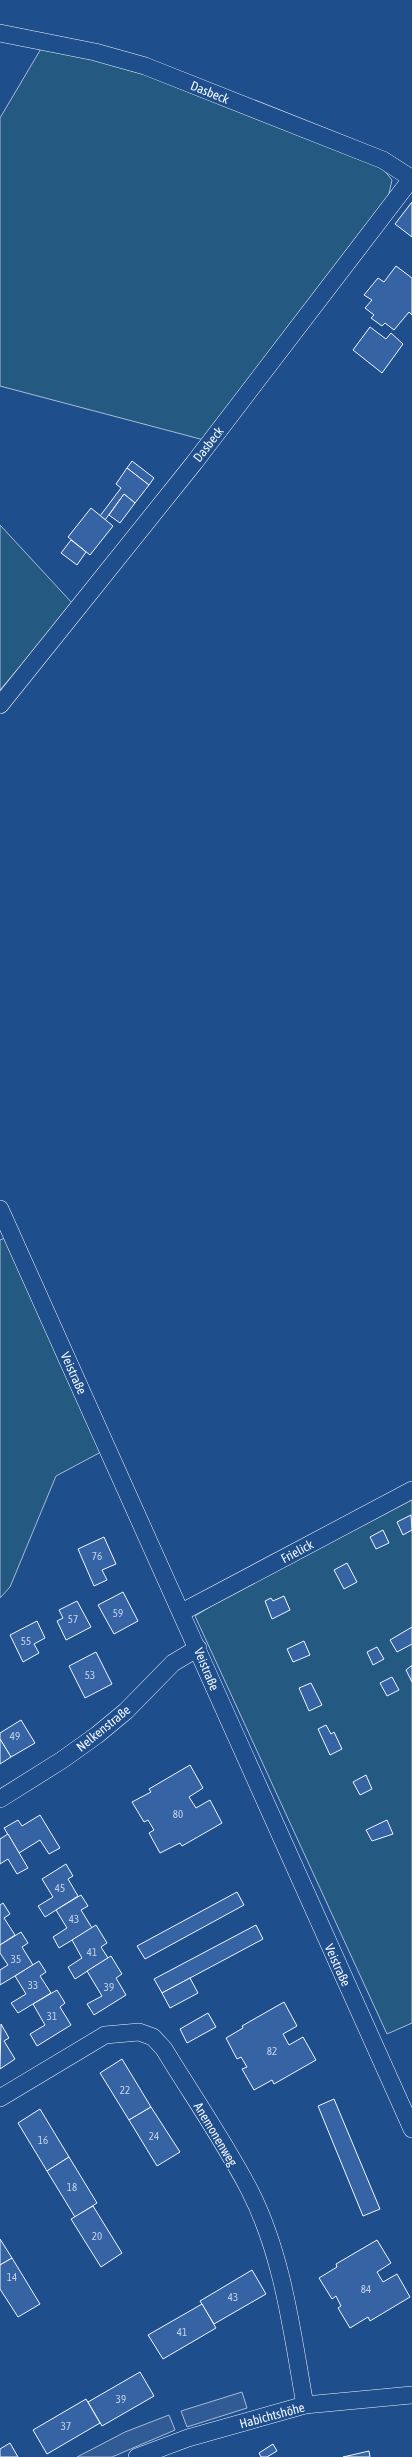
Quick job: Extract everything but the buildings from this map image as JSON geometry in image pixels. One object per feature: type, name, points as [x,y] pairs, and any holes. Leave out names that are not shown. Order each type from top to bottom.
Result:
[{"type":"street","name":"Dasbeck","points":[[0,33],[95,52],[145,66],[382,160],[411,178],[359,250],[194,463],[0,705]]},
{"type":"street","name":"Veistraße","points":[[0,1209],[182,1612],[412,2129]]},
{"type":"street","name":"Frielick","points":[[182,1612],[412,1490]]},
{"type":"street","name":"Nelkenstraße","points":[[0,1799],[97,1736],[126,1711],[174,1663],[198,1648]]},
{"type":"street","name":"Anemonenweg","points":[[0,2098],[105,2035],[139,2032],[153,2037],[164,2049],[249,2190],[268,2236],[285,2293],[305,2405]]},
{"type":"street","name":"Habichtshöhe","points":[[137,2457],[188,2438],[305,2405],[412,2395]]},
{"type":"shaded area","points":[[42,47],[143,69],[380,165],[392,180],[387,202],[204,440],[0,386],[0,118]]},
{"type":"shaded area","points":[[0,525],[73,604],[0,690]]},
{"type":"shaded area","points":[[5,1238],[101,1452],[56,1476],[10,1587],[0,1598],[0,1240]]},
{"type":"shaded area","points":[[412,1497],[412,2023],[387,2034],[195,1616],[229,1595]]},
{"type":"shaded area","points":[[242,2392],[247,2408],[187,2427],[181,2411]]},
{"type":"shaded area","points":[[169,2415],[175,2430],[112,2457],[77,2457],[125,2432]]}]
